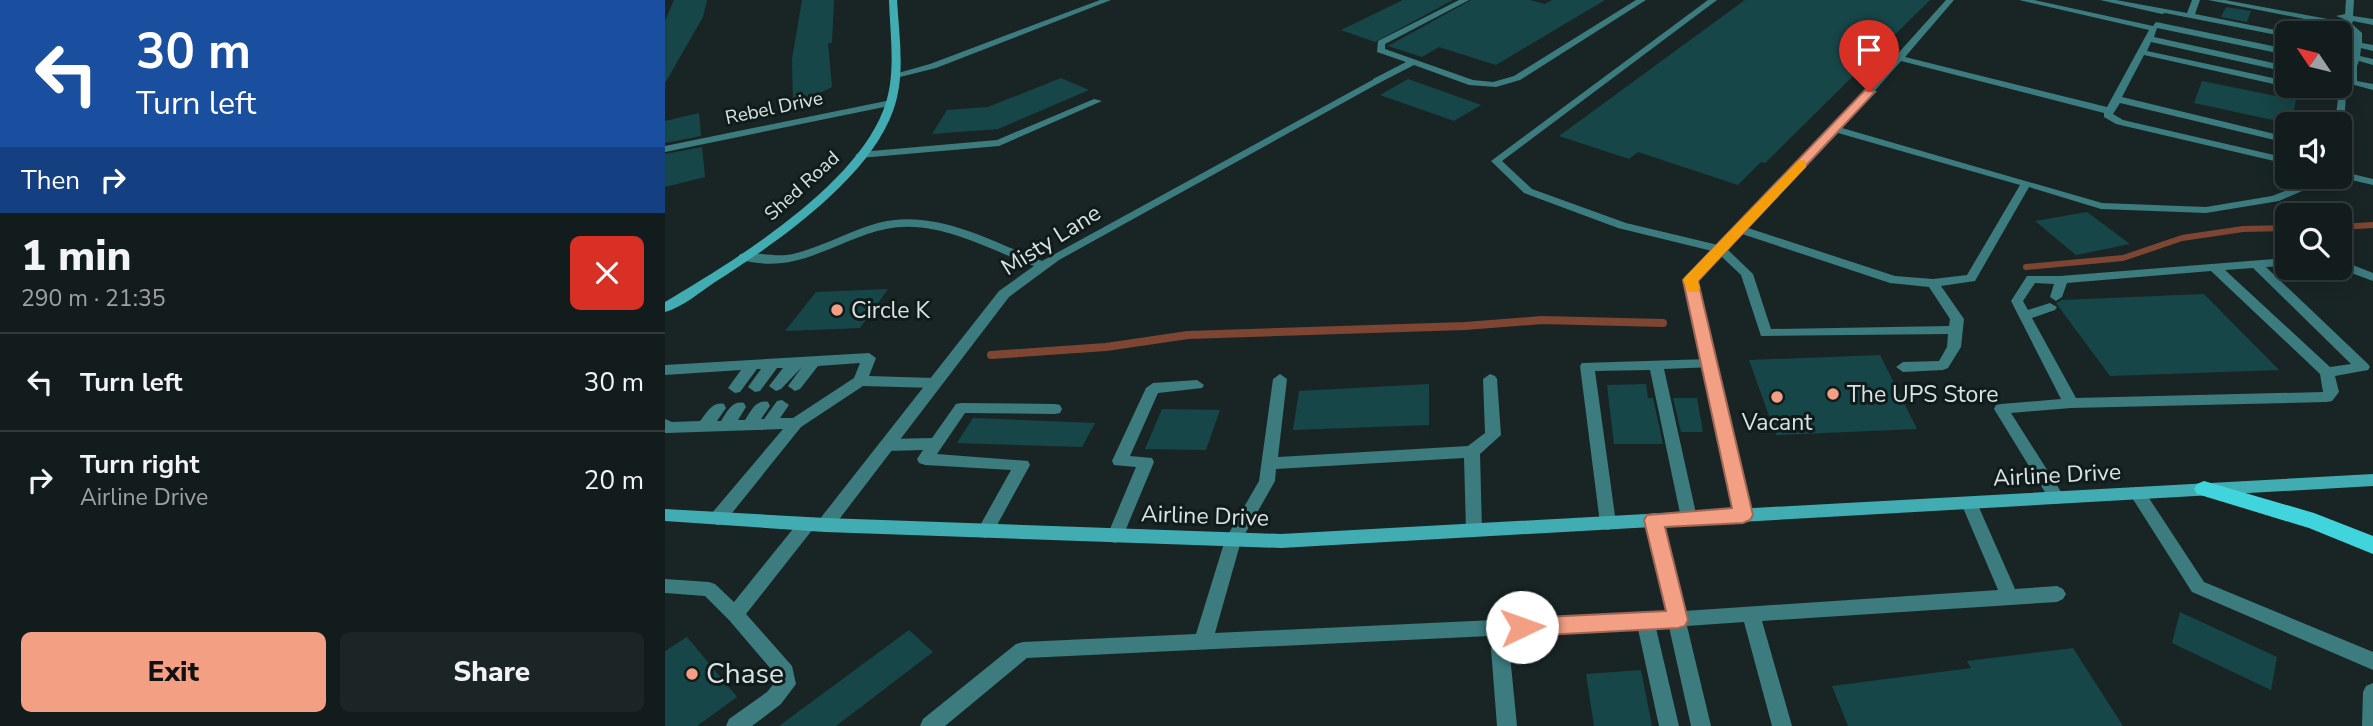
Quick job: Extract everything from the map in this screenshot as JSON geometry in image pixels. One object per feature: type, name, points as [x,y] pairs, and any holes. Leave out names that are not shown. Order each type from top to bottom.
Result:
[{"type":"main road","name":"Shed Road","points":[[665,308],[744,257],[799,215],[834,185],[860,155],[887,115],[891,103],[896,75],[893,0]]},
{"type":"main road","name":"Airline Drive","points":[[665,515],[816,525],[1281,541],[2373,480]]},
{"type":"main road","points":[[2204,489],[2314,521],[2373,545]]},
{"type":"street","points":[[896,75],[933,66],[1107,0]]},
{"type":"street","points":[[1465,0],[1381,43],[1379,47],[1385,53],[1411,63],[1482,85],[1508,82],[1641,0]]},
{"type":"street","points":[[1713,0],[1496,161],[1528,191],[1622,226],[1720,249],[1747,274],[1766,332],[1955,330]]},
{"type":"street","points":[[1743,515],[1691,280],[1836,129],[1950,0]]},
{"type":"street","points":[[2023,0],[2275,50]]},
{"type":"street","points":[[2104,0],[2275,32]]},
{"type":"street","points":[[2168,0],[2108,115],[2120,121],[2275,159]]},
{"type":"street","points":[[2190,16],[2196,0]]},
{"type":"street","points":[[2213,0],[2348,21]]},
{"type":"street","points":[[2252,0],[2348,21]]},
{"type":"street","points":[[2338,0],[2350,1],[2348,21]]},
{"type":"street","points":[[2352,21],[2373,22]]},
{"type":"street","points":[[2352,26],[2358,33],[2352,83],[2373,87]]},
{"type":"street","points":[[2149,39],[2275,66]]},
{"type":"street","points":[[2352,45],[2373,48]]},
{"type":"street","points":[[2141,52],[2275,81]]},
{"type":"street","points":[[1898,58],[2110,111]]},
{"type":"street","points":[[2352,62],[2373,62]]},
{"type":"street","name":"Misty Lane","points":[[735,614],[887,444],[1004,294],[1042,265],[1411,63]]},
{"type":"street","points":[[2117,99],[2275,137]]},
{"type":"street","points":[[860,155],[999,143],[1097,101]]},
{"type":"street","name":"Rebel Drive","points":[[665,149],[891,103]]},
{"type":"street","points":[[1836,129],[2101,206],[2206,210],[2275,199],[2300,189]]},
{"type":"street","points":[[2352,177],[2373,182]]},
{"type":"street","points":[[1740,229],[1894,280],[1933,283],[1971,278],[2026,183]]},
{"type":"street","points":[[744,257],[782,260],[803,255],[869,229],[901,223],[932,226],[1042,265]]},
{"type":"street","points":[[2071,402],[2017,301],[2031,279],[2060,280],[2275,263]]},
{"type":"street","points":[[2256,264],[2363,367],[2327,372]]},
{"type":"street","points":[[2057,498],[2001,409],[2071,402],[2327,397],[2332,391],[2327,372],[2214,267]]},
{"type":"street","points":[[2367,271],[2373,277]]},
{"type":"street","points":[[2024,316],[2053,302],[2061,287],[2060,280]]},
{"type":"street","points":[[1903,367],[1943,365],[1954,347],[1957,319],[1933,283]]},
{"type":"street","points":[[665,370],[869,358],[860,382]]},
{"type":"street","points":[[795,386],[814,361]]},
{"type":"street","points":[[776,386],[796,362]]},
{"type":"street","points":[[755,387],[773,363]]},
{"type":"street","points":[[736,388],[753,365]]},
{"type":"street","points":[[1656,365],[1689,518]]},
{"type":"street","points":[[1608,523],[1587,366],[1709,365]]},
{"type":"street","points":[[1203,641],[1233,540],[1267,481],[1280,379]]},
{"type":"street","points":[[1271,463],[1472,452],[1493,435],[1490,379]]},
{"type":"street","points":[[718,518],[796,423],[860,382],[934,383]]},
{"type":"street","points":[[1115,536],[1146,462],[1120,461],[1153,388],[1197,385]]},
{"type":"street","points":[[768,424],[782,405]]},
{"type":"street","points":[[749,425],[763,406]]},
{"type":"street","points":[[725,426],[740,407]]},
{"type":"street","points":[[705,426],[719,408]]},
{"type":"street","points":[[985,531],[1022,465],[925,459],[961,408],[1055,409]]},
{"type":"street","points":[[666,427],[796,423]]},
{"type":"street","points":[[887,444],[936,444]]},
{"type":"street","points":[[1472,452],[1474,530]]},
{"type":"street","points":[[2137,493],[2198,587],[2373,661]]},
{"type":"street","points":[[1969,503],[2010,597]]},
{"type":"street","points":[[1654,520],[1701,726]]},
{"type":"street","points":[[665,586],[709,589],[735,614],[785,672],[786,684],[774,698],[736,726]]},
{"type":"street","points":[[930,726],[1023,650],[1678,620],[2057,594]]},
{"type":"street","points":[[1751,615],[1782,726]]},
{"type":"street","points":[[1645,621],[1669,726]]},
{"type":"street","points":[[1498,628],[1507,726]]},
{"type":"street","points":[[2372,726],[2373,692]]},
{"type":"building","points":[[674,0],[707,0],[703,17],[665,83],[665,21]]},
{"type":"building","points":[[802,0],[834,0],[832,43],[828,43],[832,87],[793,106],[792,59]]},
{"type":"building","points":[[1403,0],[1453,0],[1375,42],[1341,30]]},
{"type":"building","points":[[1471,0],[1530,0],[1545,4],[1552,0],[1605,0],[1496,65],[1439,47],[1422,57],[1388,46]]},
{"type":"building","points":[[1745,0],[1930,0],[1765,163],[1761,162],[1738,185],[1638,152],[1629,159],[1559,136]]},
{"type":"building","points":[[2226,7],[2251,11],[2247,22],[2221,17]]},
{"type":"building","points":[[1061,78],[1089,90],[998,129],[932,134],[947,110],[988,107]]},
{"type":"building","points":[[1408,79],[1481,105],[1454,121],[1380,95]]},
{"type":"building","points":[[2202,81],[2275,96],[2275,98],[2296,100],[2294,112],[2275,112],[2275,121],[2194,103]]},
{"type":"building","points":[[699,113],[701,136],[665,143],[665,121]]},
{"type":"building","points":[[702,147],[705,177],[665,187],[665,154]]},
{"type":"building","points":[[2087,212],[2130,244],[2076,255],[2035,221]]},
{"type":"building","name":"Circle K","points":[[888,289],[860,328],[785,331],[816,292]]},
{"type":"building","points":[[2204,294],[2279,370],[2110,376],[2056,303],[2062,300]]},
{"type":"building","points":[[1880,355],[1917,429],[1776,435],[1749,360]]},
{"type":"building","points":[[1429,384],[1429,425],[1293,430],[1299,391]]},
{"type":"building","points":[[1646,384],[1648,398],[1653,398],[1663,444],[1614,444],[1607,385]]},
{"type":"building","points":[[1673,398],[1697,398],[1703,432],[1681,432]]},
{"type":"building","points":[[1162,409],[1220,410],[1206,450],[1145,449]]},
{"type":"building","points":[[973,418],[1095,423],[1082,447],[957,443]]},
{"type":"building","points":[[2180,612],[2277,657],[2271,690],[2172,643]]},
{"type":"building","points":[[909,630],[933,652],[836,726],[779,726]]},
{"type":"building","name":"Chase","points":[[687,637],[737,697],[697,726],[665,726],[665,651]]},
{"type":"building","points":[[2073,648],[2123,726],[1848,726],[1832,686],[1971,668],[1967,661]]},
{"type":"building","points":[[1641,670],[1652,726],[1594,726],[1586,674]]},
{"type":"waterway","points":[[2352,226],[2373,225]]},
{"type":"waterway","points":[[2026,267],[2123,258],[2182,238],[2243,229],[2275,228]]},
{"type":"waterway","points":[[991,355],[1106,347],[1188,335],[1465,326],[1542,320],[1663,323]]},
{"type":"slow traffic","points":[[1693,288],[1691,280],[1802,164]]},
{"type":"place","name":"Circle K","points":[[837,310]]},
{"type":"place","name":"The UPS Store","points":[[1833,394]]},
{"type":"place","name":"Vacant","points":[[1777,397]]},
{"type":"place","name":"Chase","points":[[692,674]]},
{"type":"route","points":[[1522,627],[1678,620],[1654,520],[1743,515],[1691,280],[1869,92]]}]
